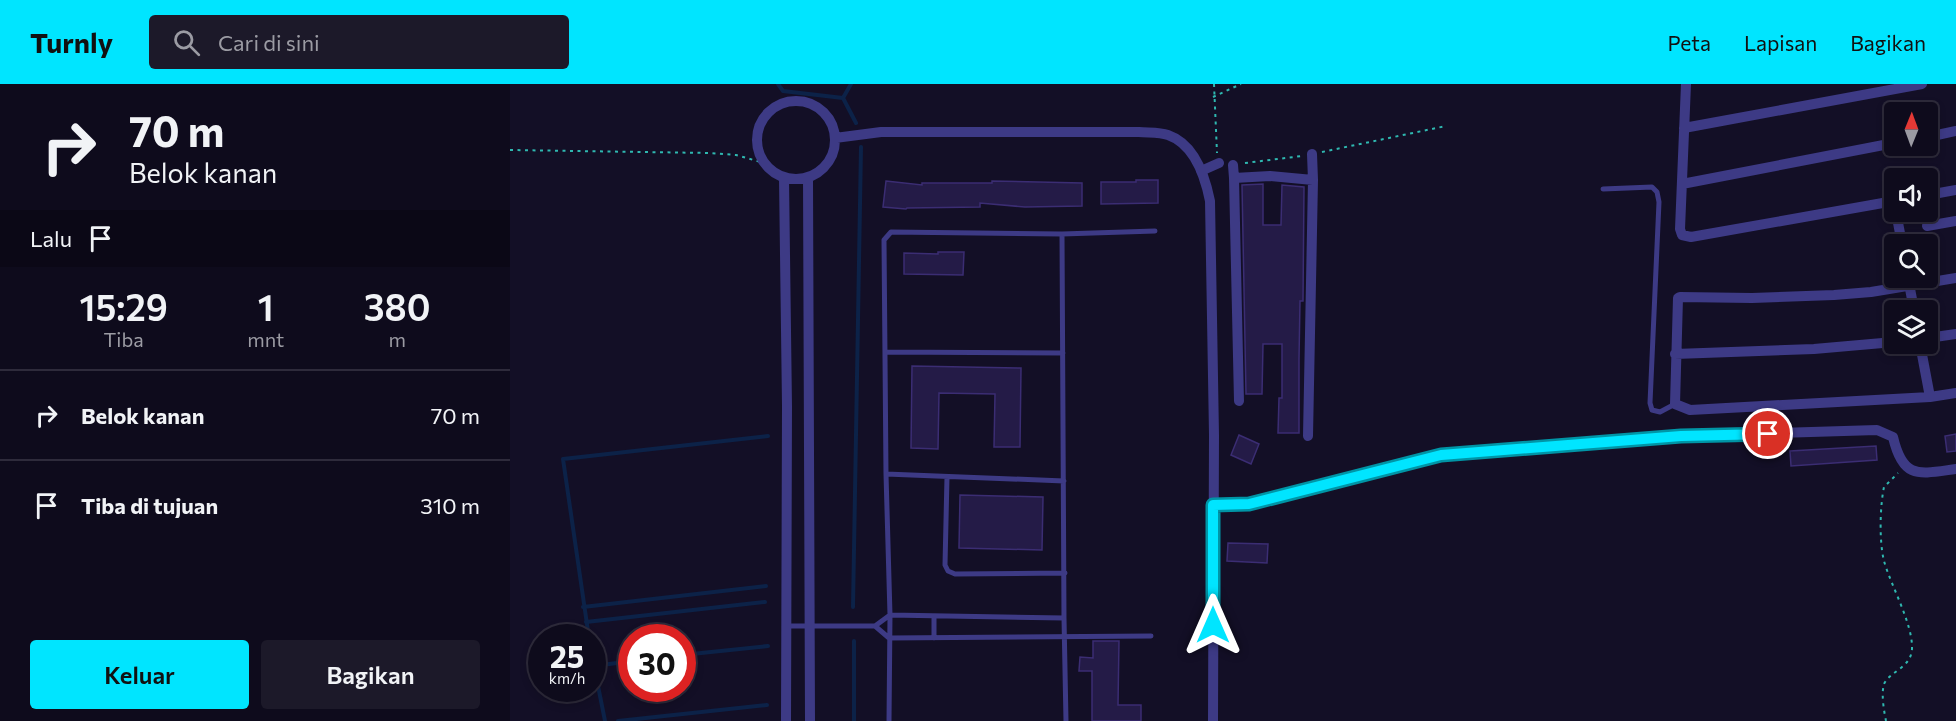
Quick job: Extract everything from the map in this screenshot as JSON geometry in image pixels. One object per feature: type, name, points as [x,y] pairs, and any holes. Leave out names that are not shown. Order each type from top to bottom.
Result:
[{"type":"street","points":[[1686,84],[1680,229],[1682,235],[1691,237],[1884,204]]},
{"type":"street","points":[[1684,128],[1922,84]]},
{"type":"street","points":[[802,101],[815,106],[825,114],[836,138],[829,162],[820,172],[808,178],[796,180],[784,178],[764,163],[758,151],[757,138],[766,114],[783,104],[802,101]]},
{"type":"street","points":[[1938,135],[1956,131]]},
{"type":"street","points":[[836,138],[881,132],[1166,134],[1182,141],[1196,160],[1206,182],[1210,201],[1213,721]]},
{"type":"street","points":[[1682,184],[1884,145]]},
{"type":"street","points":[[1308,436],[1312,154]]},
{"type":"street","points":[[1201,171],[1219,163]]},
{"type":"street","points":[[1233,165],[1239,401]]},
{"type":"street","points":[[1234,178],[1279,177],[1313,180]]},
{"type":"street","points":[[784,178],[787,406],[786,721]]},
{"type":"street","points":[[808,178],[810,721]]},
{"type":"street","points":[[1938,193],[1956,190]]},
{"type":"street","points":[[1927,226],[1956,221]]},
{"type":"street","points":[[1938,279],[1956,278]]},
{"type":"street","points":[[1885,288],[1871,292],[1834,295],[1678,298],[1675,404],[1690,410],[1930,397],[1956,393]]},
{"type":"street","points":[[1938,337],[1956,334]]},
{"type":"street","points":[[1675,354],[1814,349],[1884,343]]},
{"type":"street","points":[[1922,354],[1930,397]]},
{"type":"street","points":[[1213,505],[1249,504],[1441,455],[1681,436],[1876,430],[1893,437],[1905,466],[1913,471],[1927,473],[1956,469]]},
{"type":"lane","points":[[1603,189],[1652,187],[1657,192],[1659,202],[1650,403],[1652,410],[1660,412],[1675,404]]},
{"type":"lane","points":[[889,721],[890,615],[884,240],[891,232],[1062,234],[1155,231]]},
{"type":"lane","points":[[1062,234],[1066,721]]},
{"type":"lane","points":[[885,352],[1063,353]]},
{"type":"lane","points":[[886,474],[1064,481]]},
{"type":"lane","points":[[947,477],[945,565],[948,571],[955,574],[1065,573]]},
{"type":"lane","points":[[786,626],[875,626],[890,615],[1064,618]]},
{"type":"lane","points":[[934,616],[934,638]]},
{"type":"lane","points":[[875,626],[889,638],[1151,636]]},
{"type":"path","points":[[1214,84],[1214,97],[1241,84]]},
{"type":"path","points":[[510,150],[709,153],[736,155],[764,163]]},
{"type":"path","points":[[1886,721],[1883,691],[1885,682],[1908,662],[1912,652],[1909,630],[1884,559],[1882,538],[1884,487],[1905,466]]},
{"type":"building","points":[[1136,180],[1158,180],[1158,203],[1101,204],[1101,182],[1136,182]]},
{"type":"building","points":[[886,181],[922,185],[922,183],[992,183],[992,181],[1082,183],[1082,206],[1025,207],[980,203],[980,207],[906,209],[883,207]]},
{"type":"building","points":[[1263,184],[1263,225],[1281,225],[1282,185],[1304,187],[1299,433],[1278,433],[1279,398],[1282,398],[1282,344],[1263,344],[1262,394],[1246,394],[1242,185]]},
{"type":"building","points":[[938,252],[964,252],[963,275],[904,274],[904,253],[938,254]]},
{"type":"building","points":[[912,366],[1021,368],[1020,447],[994,447],[995,394],[939,393],[938,449],[911,448]]},
{"type":"building","points":[[1956,434],[1956,451],[1947,452],[1945,436]]},
{"type":"building","points":[[1239,435],[1259,444],[1251,464],[1231,455]]},
{"type":"building","points":[[1876,446],[1877,460],[1791,466],[1790,451]]},
{"type":"building","points":[[960,495],[1043,497],[1042,550],[959,548]]},
{"type":"building","points":[[1228,543],[1268,544],[1267,563],[1227,561]]},
{"type":"building","points":[[1093,641],[1119,641],[1118,705],[1141,705],[1141,721],[1092,721],[1092,671],[1079,671],[1080,657],[1093,658]]},
{"type":"waterway","points":[[778,84],[783,91],[843,98],[851,84]]},
{"type":"waterway","points":[[843,98],[856,123]]},
{"type":"waterway","points":[[853,607],[861,147]]},
{"type":"waterway","points":[[587,624],[563,459],[768,436]]},
{"type":"waterway","points":[[583,607],[766,586]]},
{"type":"waterway","points":[[586,622],[765,602]]},
{"type":"waterway","points":[[854,641],[854,721]]},
{"type":"waterway","points":[[696,654],[768,646]]},
{"type":"waterway","points":[[606,664],[618,663]]},
{"type":"waterway","points":[[601,702],[605,721]]},
{"type":"waterway","points":[[618,721],[767,705]]},
{"type":"route","points":[[1213,625],[1213,505],[1249,504],[1441,455],[1681,436],[1768,434]]}]
